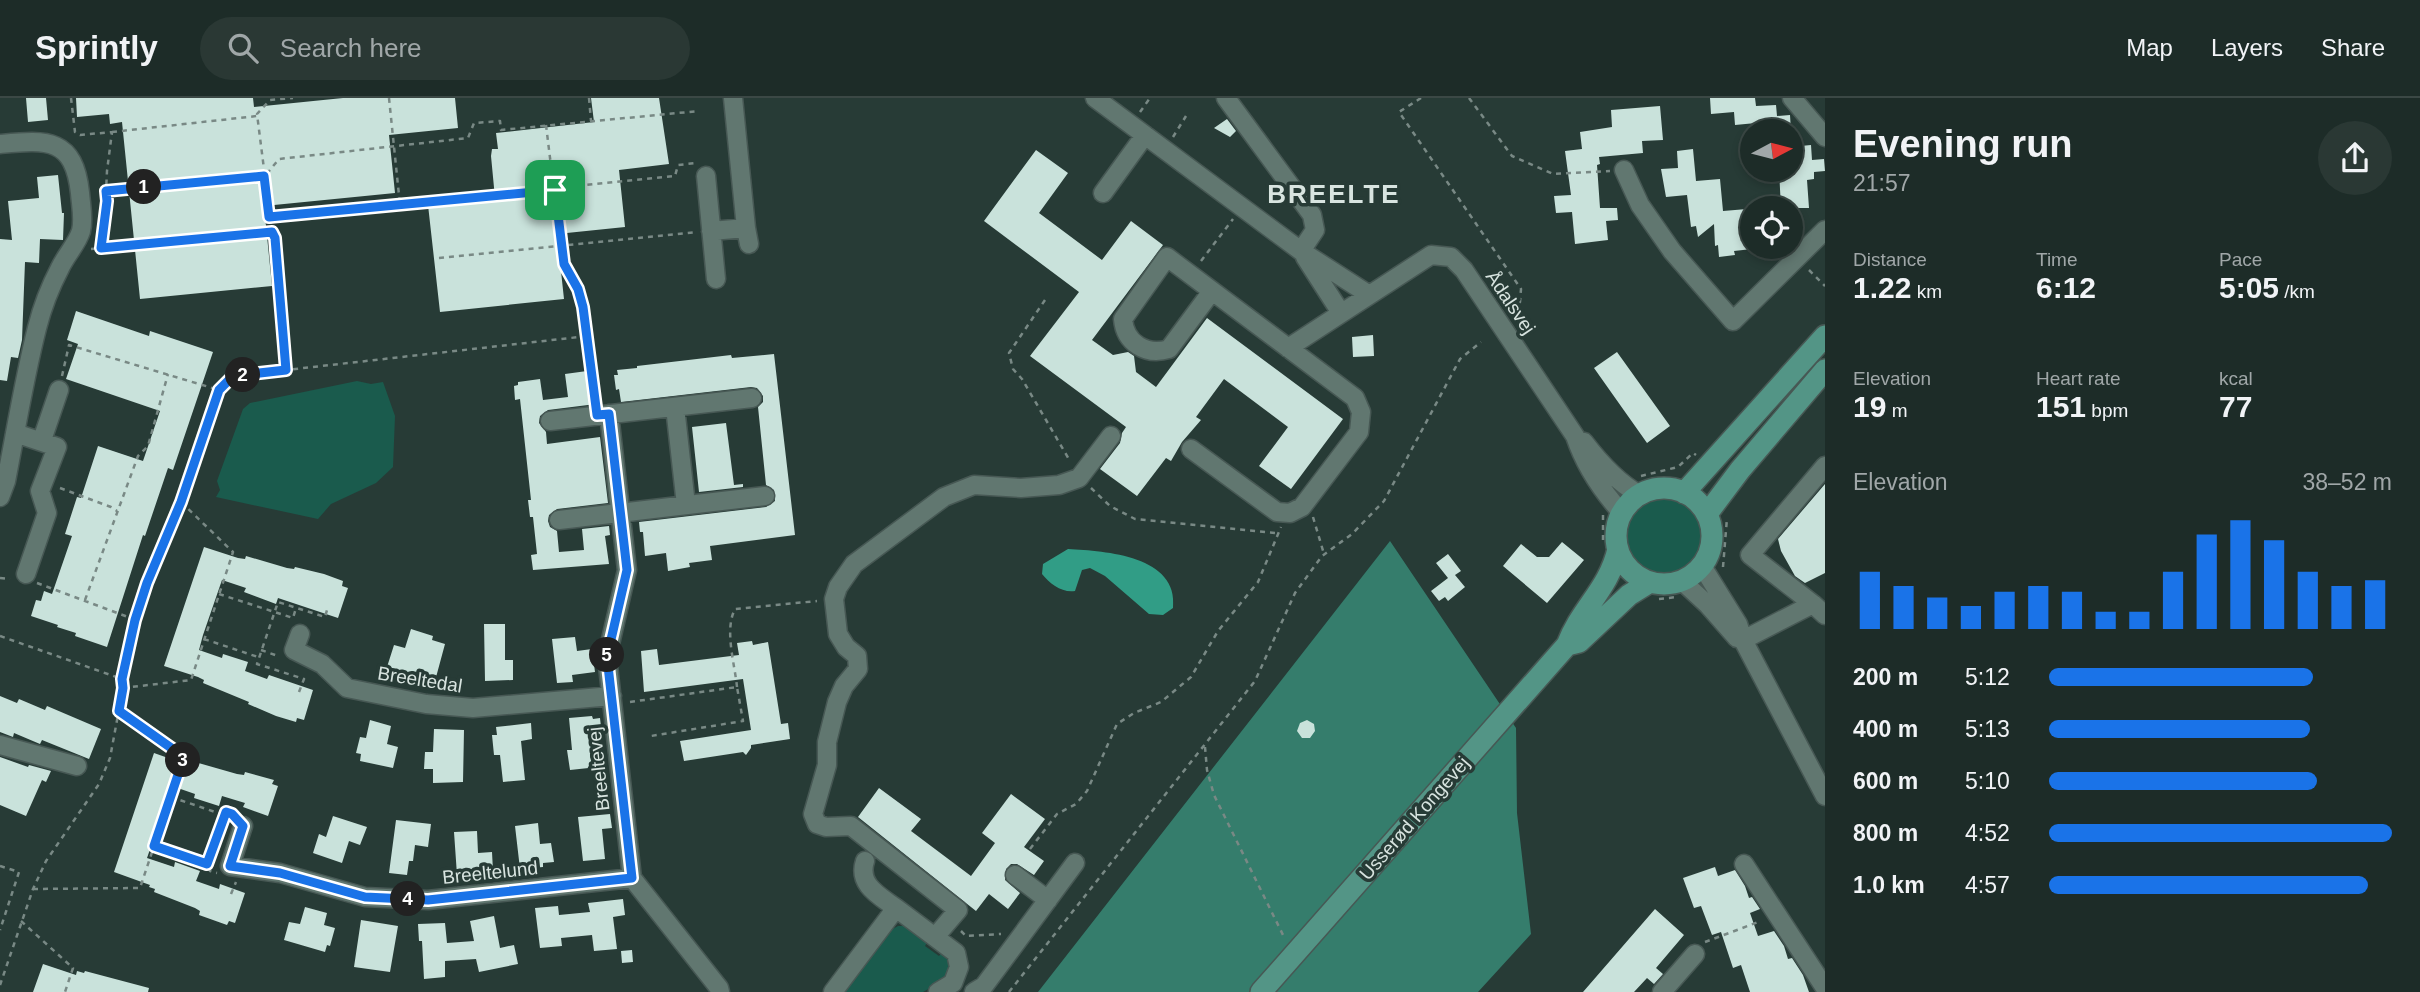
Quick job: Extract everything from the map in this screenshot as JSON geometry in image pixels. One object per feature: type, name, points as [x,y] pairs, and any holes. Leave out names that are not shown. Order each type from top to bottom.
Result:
[{"type":"main road","points":[[1684,493],[1825,336]]},
{"type":"main road","points":[[1717,516],[1684,493],[1662,489],[1640,495],[1612,511],[1618,524],[1610,547],[1653,591],[1666,584],[1682,590],[1708,556],[1717,516],[1740,470],[1825,370]]},
{"type":"main road","name":"Usserød Kongevej","points":[[1261,992],[1567,645],[1573,629],[1611,575],[1610,547]]},
{"type":"main road","name":"Usserød Kongevej","points":[[1567,645],[1578,642],[1629,595],[1653,591]]},
{"type":"street","points":[[711,231],[748,236],[733,98]]},
{"type":"street","points":[[1096,98],[1301,251],[1376,290]]},
{"type":"street","points":[[1226,98],[1312,215],[1315,230],[1301,251]]},
{"type":"street","points":[[1792,98],[1825,137]]},
{"type":"street","points":[[1103,193],[1145,135]]},
{"type":"street","points":[[0,144],[35,141],[64,150],[73,162],[78,176],[83,222],[80,234],[60,267],[37,327],[6,481],[0,498]]},
{"type":"street","points":[[700,169],[716,279]]},
{"type":"street","points":[[1624,170],[1640,205],[1672,251],[1733,321],[1796,259]]},
{"type":"street","points":[[1803,252],[1825,230]]},
{"type":"street","points":[[1301,251],[1341,313]]},
{"type":"street","name":"Ådalsvej","points":[[1288,348],[1431,255],[1451,257],[1464,270],[1576,436],[1581,453],[1612,511]]},
{"type":"street","points":[[1191,449],[1277,512],[1290,513],[1302,507],[1359,432],[1361,412],[1355,398],[1167,257],[1123,319],[1124,329],[1129,338],[1146,351],[1159,352],[1169,349],[1212,291]]},
{"type":"street","points":[[42,440],[59,390]]},
{"type":"street","points":[[550,421],[752,398]]},
{"type":"street","points":[[674,407],[686,505]]},
{"type":"street","name":"Breeltevej","points":[[603,415],[627,570],[607,657],[632,878]]},
{"type":"street","points":[[15,433],[57,447],[40,491],[47,513],[26,574]]},
{"type":"street","points":[[935,937],[958,910],[850,826],[825,827],[817,824],[813,814],[827,765],[827,742],[837,702],[844,686],[858,669],[857,656],[846,647],[838,634],[834,600],[838,587],[854,564],[944,497],[974,485],[1021,488],[1059,485],[1079,478],[1111,436]]},
{"type":"street","name":"Ådalsvej","points":[[1576,436],[1620,482],[1640,495]]},
{"type":"street","points":[[1682,590],[1708,605],[1738,638],[1744,640],[1819,609],[1750,555],[1825,466]]},
{"type":"street","points":[[559,520],[765,496]]},
{"type":"street","points":[[1702,565],[1738,624],[1825,796]]},
{"type":"street","name":"Breeltedal","points":[[300,634],[294,650],[322,664],[347,688],[426,704],[473,708],[612,700]]},
{"type":"street","points":[[0,745],[77,766]]},
{"type":"street","name":"Breeltelund","points":[[243,826],[230,866],[280,873],[365,897],[428,900],[632,878]]},
{"type":"street","points":[[865,861],[862,871],[868,886],[956,953],[960,967],[953,983],[938,992]]},
{"type":"street","points":[[974,992],[984,986],[1076,863]]},
{"type":"street","points":[[1744,864],[1825,988]]},
{"type":"street","points":[[1015,875],[1048,900]]},
{"type":"street","points":[[632,878],[720,992]]},
{"type":"street","points":[[833,992],[897,908]]},
{"type":"street","points":[[1661,992],[1695,954]]},
{"type":"path","points":[[71,98],[75,132],[80,135],[257,116],[270,100],[293,98]]},
{"type":"path","points":[[389,98],[400,205]]},
{"type":"path","points":[[589,98],[591,121]]},
{"type":"path","points":[[1420,98],[1399,112],[1521,289],[1520,302],[1512,312]]},
{"type":"path","points":[[1469,98],[1512,156],[1553,174],[1624,170]]},
{"type":"path","points":[[106,191],[264,176],[279,159],[468,138],[474,123],[500,121],[501,130],[699,111]]},
{"type":"path","points":[[257,116],[269,217],[275,238],[286,370]]},
{"type":"path","points":[[1164,149],[1186,116]]},
{"type":"path","points":[[546,125],[564,264],[578,289],[603,415]]},
{"type":"path","points":[[101,248],[112,132]]},
{"type":"path","points":[[269,217],[675,176],[678,165],[700,169]]},
{"type":"path","points":[[1191,275],[1241,208]]},
{"type":"path","points":[[439,258],[711,231]]},
{"type":"path","points":[[70,251],[272,232]]},
{"type":"path","points":[[1798,259],[1825,286]]},
{"type":"path","points":[[0,985],[21,921],[46,861],[99,785],[110,758],[123,688],[122,679],[135,620],[147,583],[181,502],[219,390],[233,376],[588,336]]},
{"type":"path","points":[[1009,992],[1255,681],[1296,593],[1325,555],[1352,534],[1384,501],[1460,359],[1481,342]]},
{"type":"path","points":[[59,390],[69,345],[219,390]]},
{"type":"path","points":[[85,600],[138,456],[148,446],[168,374]]},
{"type":"path","points":[[1631,473],[1640,476],[1678,467],[1693,453],[1701,459]]},
{"type":"path","points":[[44,482],[117,511]]},
{"type":"path","points":[[1307,500],[1325,555]]},
{"type":"path","points":[[123,688],[191,680],[233,552],[181,502]]},
{"type":"path","points":[[1610,547],[1612,511]]},
{"type":"path","points":[[1030,849],[1057,814],[1076,804],[1087,791],[1117,724],[1161,702],[1191,677],[1218,631],[1258,582],[1277,533],[1290,513]]},
{"type":"path","points":[[1717,516],[1723,573]]},
{"type":"path","points":[[26,574],[32,581],[135,620]]},
{"type":"path","points":[[1653,591],[1676,597],[1682,590]]},
{"type":"path","points":[[219,594],[293,618],[296,608]]},
{"type":"path","points":[[651,736],[743,722],[731,634],[731,617],[736,609],[834,600]]},
{"type":"path","points":[[0,636],[122,679]]},
{"type":"path","points":[[204,639],[259,657]]},
{"type":"path","points":[[261,650],[282,657]]},
{"type":"path","points":[[612,700],[646,700],[737,687]]},
{"type":"path","points":[[646,700],[648,706]]},
{"type":"path","points":[[33,889],[140,888],[184,757],[119,711]]},
{"type":"path","points":[[1204,745],[1214,795],[1294,955]]},
{"type":"path","points":[[171,797],[224,815]]},
{"type":"path","points":[[226,876],[210,871],[207,864],[226,812],[232,814],[243,826]]},
{"type":"path","points":[[154,846],[207,864]]},
{"type":"path","points":[[0,866],[19,872],[0,930]]},
{"type":"path","points":[[231,894],[237,880]]},
{"type":"path","points":[[1695,954],[1704,942],[1777,915]]},
{"type":"path","points":[[21,921],[73,968],[65,992]]},
{"type":"path","points":[[948,921],[966,936],[990,935]]},
{"type":"shaded area","points":[[357,381],[371,384],[383,382],[395,416],[393,467],[376,483],[331,504],[318,519],[216,497],[220,490],[217,481],[243,409],[250,403]]},
{"type":"shaded area","points":[[1665,498],[1679,501],[1692,509],[1700,522],[1703,536],[1700,550],[1692,563],[1679,571],[1665,574],[1651,571],[1638,563],[1630,550],[1627,536],[1630,522],[1638,509],[1651,501]]},
{"type":"shaded area","points":[[1390,541],[1516,728],[1517,813],[1531,934],[1478,992],[1038,992]]},
{"type":"shaded area","points":[[1068,549],[1120,555],[1152,567],[1164,577],[1172,591],[1173,608],[1163,615],[1149,614],[1105,576],[1090,568],[1082,570],[1075,591],[1065,591],[1057,587],[1042,574],[1043,564]]},
{"type":"shaded area","points":[[898,926],[908,926],[929,939],[925,946],[939,956],[944,950],[954,966],[944,980],[923,992],[841,992],[884,934]]},
{"type":"building","points":[[26,98],[46,98],[48,120],[28,122]]},
{"type":"building","points":[[76,98],[253,98],[254,107],[343,98],[455,98],[458,128],[389,135],[395,193],[264,206],[272,286],[140,299],[122,122],[110,124],[109,114],[77,117]]},
{"type":"building","points":[[591,98],[659,98],[669,164],[619,170],[625,227],[557,234],[564,299],[440,312],[428,205],[495,198],[491,156],[492,149],[498,149],[496,133],[594,122]]},
{"type":"building","points":[[1710,98],[1755,98],[1756,106],[1776,105],[1777,116],[1790,115],[1790,119],[1740,119],[1740,125],[1735,125],[1734,112],[1711,114]]},
{"type":"building","points":[[1660,106],[1663,140],[1642,141],[1643,153],[1599,157],[1600,164],[1597,165],[1600,208],[1617,208],[1618,220],[1606,221],[1608,240],[1575,244],[1572,212],[1556,213],[1554,196],[1571,195],[1565,151],[1582,149],[1580,132],[1612,127],[1611,110]]},
{"type":"building","points":[[1227,119],[1236,131],[1230,137],[1214,128]]},
{"type":"building","points":[[1811,145],[1812,160],[1824,159],[1825,171],[1814,172],[1814,179],[1807,180],[1809,208],[1803,208],[1803,196],[1780,196],[1780,182],[1803,182],[1803,146]]},
{"type":"building","points":[[1693,149],[1696,181],[1720,179],[1723,211],[1740,210],[1740,250],[1734,251],[1735,255],[1719,257],[1718,245],[1715,246],[1714,224],[1698,237],[1696,226],[1691,227],[1687,195],[1666,197],[1661,169],[1678,168],[1677,151]]},
{"type":"building","points":[[1036,150],[1068,173],[1039,213],[1102,260],[1131,221],[1163,245],[1092,340],[1113,355],[1128,352],[1134,356],[1136,372],[1156,387],[1207,318],[1343,419],[1291,489],[1259,466],[1288,427],[1224,379],[1196,417],[1201,420],[1182,442],[1171,461],[1166,458],[1137,496],[1100,469],[1120,443],[1126,427],[1030,356],[1079,292],[984,221]]},
{"type":"building","points":[[58,175],[64,213],[63,240],[40,239],[39,263],[25,262],[22,340],[18,358],[11,357],[7,381],[0,380],[0,239],[12,240],[8,201],[39,198],[37,177]]},
{"type":"building","points":[[76,311],[149,336],[150,331],[213,352],[173,470],[168,468],[145,536],[143,535],[107,647],[31,616],[36,600],[41,601],[44,591],[52,594],[72,536],[65,534],[77,497],[81,498],[98,446],[143,461],[160,411],[66,379],[78,344],[67,340]]},
{"type":"building","points":[[1373,335],[1374,356],[1353,357],[1352,337]]},
{"type":"building","points":[[1617,352],[1670,426],[1647,443],[1594,368]]},
{"type":"building","points":[[774,354],[795,535],[710,546],[712,560],[689,563],[690,567],[668,571],[666,553],[645,556],[643,532],[640,532],[639,522],[766,507],[775,501],[774,490],[766,485],[758,407],[763,402],[763,396],[757,388],[751,387],[621,402],[614,375],[618,375],[617,370],[637,366],[731,355],[732,358]]},
{"type":"building","points":[[587,371],[590,395],[594,394],[596,404],[548,410],[540,416],[539,423],[546,432],[547,444],[600,437],[608,503],[557,509],[549,515],[548,521],[550,527],[557,531],[559,552],[584,550],[582,529],[609,526],[610,535],[605,536],[609,564],[533,570],[531,555],[537,554],[533,517],[530,517],[528,500],[531,500],[520,399],[515,400],[514,386],[518,385],[518,382],[540,379],[543,400],[568,397],[565,374]]},
{"type":"building","points":[[726,423],[734,485],[743,484],[743,487],[699,492],[692,427]]},
{"type":"building","points":[[1825,484],[1825,573],[1805,583],[1795,576],[1781,551],[1778,539]]},
{"type":"building","points":[[1562,542],[1584,560],[1547,603],[1503,566],[1521,544],[1537,557],[1549,557]]},
{"type":"building","points":[[204,547],[238,558],[245,559],[246,556],[287,568],[295,567],[324,574],[343,581],[342,586],[348,588],[338,618],[278,598],[276,604],[244,592],[246,588],[222,580],[203,635],[199,650],[222,658],[223,654],[248,662],[245,671],[267,679],[269,675],[313,690],[304,720],[297,718],[296,722],[276,716],[203,683],[204,680],[198,677],[164,666]]},
{"type":"building","points":[[1448,554],[1461,571],[1455,575],[1465,587],[1448,601],[1445,597],[1439,601],[1431,591],[1448,578],[1436,563]]},
{"type":"building","points":[[484,624],[505,624],[505,660],[513,660],[513,680],[485,681]]},
{"type":"building","points":[[411,629],[433,636],[432,640],[445,644],[435,681],[387,667],[394,645],[405,648]]},
{"type":"building","points":[[575,637],[577,651],[592,649],[595,672],[572,675],[573,682],[557,683],[552,639]]},
{"type":"building","points":[[752,641],[753,645],[768,642],[781,724],[788,723],[790,739],[751,745],[746,755],[743,752],[684,761],[680,741],[751,730],[743,679],[644,692],[641,651],[657,649],[659,665],[739,655],[737,643]]},
{"type":"building","points":[[0,696],[17,703],[19,699],[45,710],[47,706],[101,729],[89,759],[42,740],[40,744],[14,733],[13,737],[0,732]]},
{"type":"building","points":[[592,716],[593,719],[600,718],[602,736],[595,737],[598,767],[570,770],[567,750],[572,750],[569,718]]},
{"type":"building","points":[[370,720],[391,726],[387,744],[398,747],[393,768],[360,761],[361,754],[356,753],[360,737],[366,738]]},
{"type":"building","points":[[1307,720],[1314,724],[1315,731],[1310,738],[1302,738],[1297,731],[1300,723]]},
{"type":"building","points":[[531,723],[532,739],[521,741],[525,780],[503,782],[500,755],[494,755],[492,735],[497,735],[496,727]]},
{"type":"building","points":[[434,729],[464,730],[463,782],[433,783],[433,769],[424,769],[425,752],[433,752]]},
{"type":"building","points":[[154,753],[188,765],[195,765],[195,762],[237,774],[244,775],[245,772],[274,780],[272,784],[278,786],[268,816],[243,807],[245,803],[222,796],[219,806],[194,798],[195,794],[172,786],[147,858],[174,867],[175,862],[200,871],[196,881],[219,889],[220,884],[245,893],[235,923],[229,921],[227,925],[199,915],[200,911],[154,892],[155,889],[149,887],[150,885],[114,872]]},
{"type":"building","points":[[0,757],[28,767],[29,765],[51,771],[46,782],[42,780],[26,816],[0,805]]},
{"type":"building","points":[[879,788],[921,819],[911,831],[971,876],[995,843],[982,833],[1011,794],[1045,819],[1024,847],[1044,861],[1034,875],[1017,864],[1011,864],[1006,869],[1005,880],[1020,893],[1008,909],[989,894],[976,911],[858,817]]},
{"type":"building","points":[[610,814],[612,828],[602,829],[605,859],[583,861],[578,817]]},
{"type":"building","points":[[333,816],[367,827],[360,845],[349,841],[342,863],[313,853],[319,834],[326,837]]},
{"type":"building","points":[[396,820],[431,824],[428,847],[415,845],[413,861],[409,861],[407,875],[389,873]]},
{"type":"building","points":[[538,823],[540,844],[551,843],[554,862],[543,863],[543,867],[520,869],[515,826]]},
{"type":"building","points":[[477,831],[478,853],[492,852],[493,871],[457,875],[454,832]]},
{"type":"building","points":[[1715,867],[1718,876],[1735,870],[1749,898],[1752,897],[1760,909],[1750,913],[1758,936],[1774,931],[1784,946],[1788,959],[1792,958],[1803,975],[1809,992],[1750,992],[1741,965],[1733,968],[1721,932],[1712,935],[1701,906],[1694,908],[1683,878]]},
{"type":"building","points":[[623,899],[625,915],[613,917],[617,949],[594,951],[592,935],[561,938],[562,946],[540,948],[535,908],[558,906],[559,915],[590,912],[588,903]]},
{"type":"building","points":[[305,907],[327,913],[324,925],[335,928],[330,946],[327,945],[325,952],[284,940],[289,922],[300,924]]},
{"type":"building","points":[[1655,909],[1684,935],[1656,968],[1663,974],[1654,984],[1647,978],[1634,992],[1583,992]]},
{"type":"building","points":[[494,916],[500,948],[514,945],[518,964],[479,972],[476,959],[445,961],[445,977],[424,979],[422,941],[419,941],[418,924],[445,923],[447,943],[474,941],[470,921]]},
{"type":"building","points":[[361,920],[398,926],[390,972],[354,967]]},
{"type":"building","points":[[632,950],[633,962],[622,963],[621,951]]},
{"type":"building","points":[[43,964],[76,975],[77,971],[85,971],[149,988],[148,992],[33,992]]},
{"type":"district","name":"BREELTE","points":[[1334,194]]},
{"type":"route","points":[[264,176],[269,217],[555,190],[564,264],[578,289],[583,307],[597,415],[609,414],[627,570],[607,657],[632,878],[428,900],[365,897],[280,873],[230,866],[243,826],[232,814],[226,812],[207,864],[154,846],[184,757],[119,711],[122,679],[135,620],[147,583],[181,502],[219,390],[233,376],[286,370],[275,238],[272,232],[101,248],[106,191],[264,176]]}]
